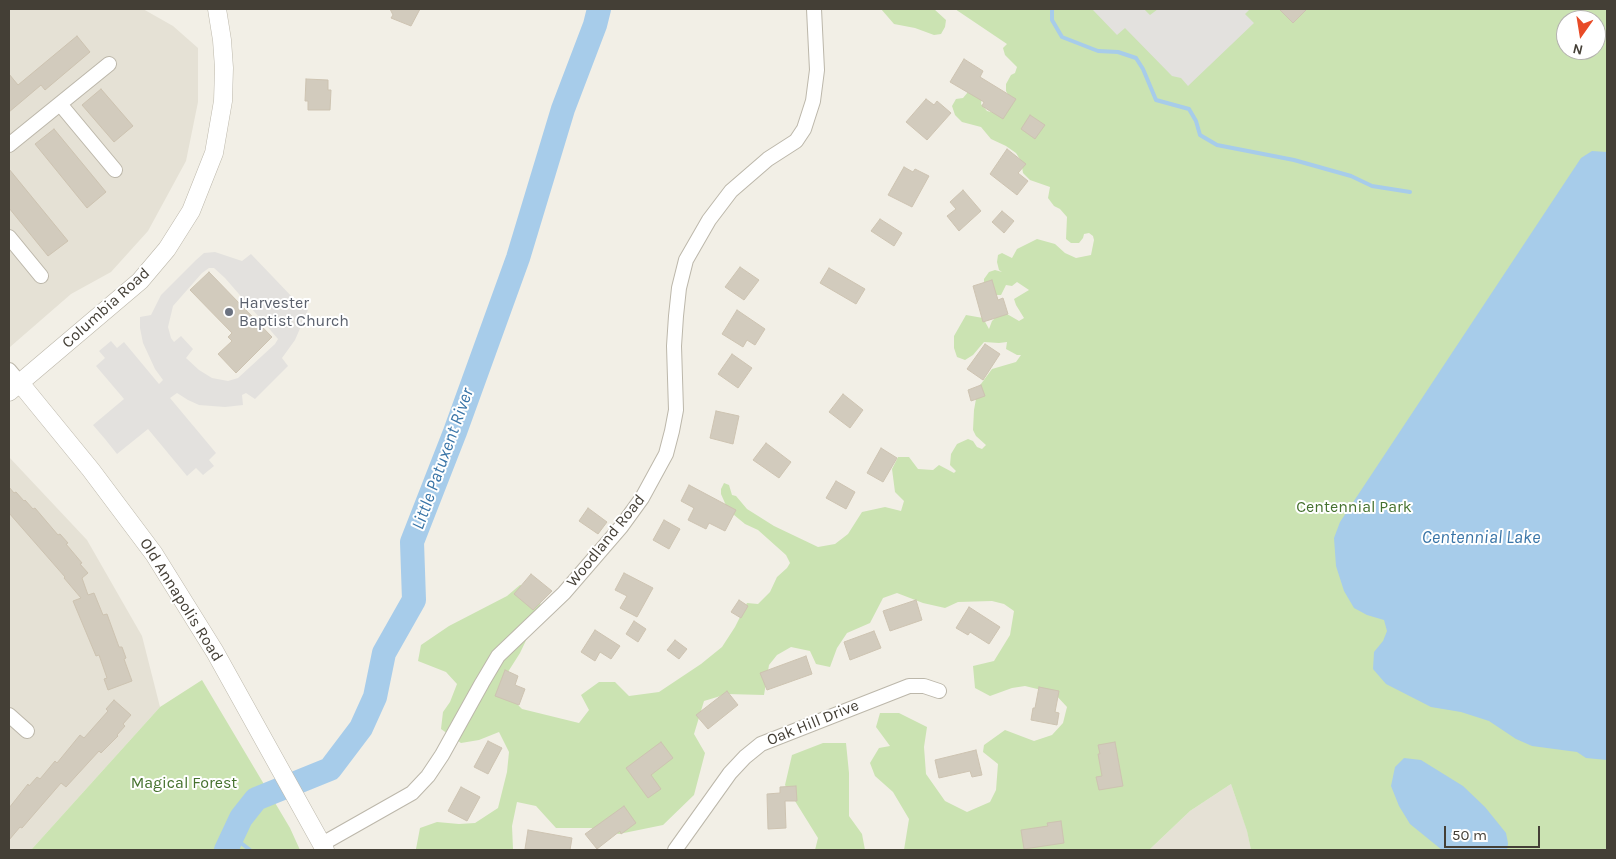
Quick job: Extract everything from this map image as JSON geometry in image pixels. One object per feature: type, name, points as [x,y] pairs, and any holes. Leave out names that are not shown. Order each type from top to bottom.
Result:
[{"type":"street","name":"Columbia Road","points":[[12,381],[140,281],[167,249],[191,211],[214,153],[223,101],[224,68],[217,9]]},
{"type":"street","name":"Woodland Road","points":[[324,847],[412,794],[428,776],[442,755],[498,656],[564,593],[621,527],[642,498],[666,454],[676,410],[674,346],[676,316],[679,288],[686,260],[707,223],[731,191],[768,159],[796,141],[804,129],[813,101],[816,70],[814,9]]},
{"type":"street","points":[[10,143],[109,64]]},
{"type":"street","points":[[60,104],[115,170]]},
{"type":"street","points":[[9,237],[41,276]]},
{"type":"street","name":"Old Annapolis Road","points":[[12,381],[91,470],[154,554],[215,652],[324,847]]},
{"type":"street","name":"Oak Hill Drive","points":[[675,850],[730,773],[761,744],[909,686],[924,686],[939,690]]},
{"type":"street","points":[[9,715],[26,731]]},
{"type":"shaded area","points":[[9,9],[143,9],[173,26],[198,48],[198,102],[186,161],[148,231],[111,272],[71,294],[10,347],[9,344]]},
{"type":"shaded area","points":[[1092,9],[1144,9],[1150,15],[1158,9],[1250,9],[1245,14],[1254,23],[1188,86],[1181,78],[1172,76],[1125,28],[1117,35]]},
{"type":"shaded area","points":[[215,252],[242,261],[251,254],[295,300],[300,299],[308,310],[295,340],[282,358],[288,366],[255,399],[246,393],[242,395],[243,405],[225,407],[199,405],[177,393],[170,398],[216,453],[209,460],[214,466],[203,475],[196,468],[187,476],[148,429],[117,454],[93,425],[124,399],[96,366],[105,358],[99,351],[111,341],[117,348],[124,342],[159,384],[163,380],[155,369],[143,343],[140,317],[151,315],[161,295],[204,253]],"holes":[[[209,268],[214,268],[278,339],[238,378],[228,381],[212,378],[199,370],[186,358],[193,349],[181,336],[174,342],[168,327],[173,306],[202,273]]]},
{"type":"shaded area","points":[[9,457],[87,540],[142,636],[160,707],[31,850],[9,850]]},
{"type":"shaded area","points":[[1231,784],[1247,830],[1251,850],[1149,850],[1190,811]]},
{"type":"green space","points":[[881,9],[934,9],[946,20],[945,27],[941,34],[934,35],[915,28],[894,24]]},
{"type":"green space","name":"Centennial Park","points":[[955,9],[1607,9],[1607,850],[1251,850],[1247,831],[1231,784],[1190,811],[1149,850],[904,850],[909,819],[893,792],[875,776],[870,763],[879,748],[890,746],[876,727],[880,713],[899,713],[927,727],[924,747],[926,774],[945,801],[967,812],[990,802],[996,790],[998,764],[983,752],[984,745],[1005,730],[1034,741],[1052,735],[1063,723],[1067,707],[1054,693],[1025,686],[1012,688],[990,696],[975,688],[973,666],[994,661],[1010,635],[1014,611],[1004,604],[992,601],[958,602],[945,608],[923,603],[897,593],[883,598],[870,623],[847,633],[837,648],[830,667],[816,664],[810,651],[791,647],[777,655],[769,665],[764,695],[727,694],[704,701],[694,734],[705,753],[694,795],[663,825],[619,834],[592,828],[556,828],[536,806],[517,802],[512,826],[513,849],[515,850],[413,850],[416,849],[420,828],[437,822],[475,823],[498,808],[507,772],[509,752],[499,732],[479,740],[461,743],[441,729],[443,712],[450,702],[457,684],[446,672],[418,661],[421,645],[449,626],[507,596],[520,585],[541,590],[540,611],[520,653],[506,675],[504,691],[522,709],[579,723],[589,710],[581,695],[599,682],[615,682],[629,696],[659,692],[701,664],[722,647],[747,603],[758,604],[770,592],[777,577],[787,568],[790,563],[786,555],[758,530],[745,524],[728,510],[721,494],[724,483],[729,485],[732,495],[736,496],[747,509],[774,526],[818,547],[835,544],[848,534],[862,512],[885,507],[901,511],[904,501],[895,492],[892,469],[898,457],[909,457],[918,469],[933,470],[939,465],[954,473],[956,471],[950,465],[951,454],[957,444],[968,439],[982,449],[986,445],[976,436],[973,430],[978,388],[992,369],[1016,362],[1021,355],[1006,349],[1007,342],[984,342],[973,355],[965,360],[957,357],[954,348],[954,336],[966,315],[983,318],[989,329],[992,321],[999,314],[1007,314],[1019,321],[1024,318],[1014,299],[1029,290],[1017,282],[1012,286],[1006,285],[1001,295],[992,295],[984,290],[984,279],[989,272],[995,270],[1002,272],[999,270],[997,262],[998,255],[1002,253],[1012,258],[1017,249],[1037,239],[1055,244],[1065,253],[1076,258],[1091,255],[1094,240],[1093,236],[1089,233],[1084,234],[1079,243],[1071,243],[1066,239],[1067,217],[1048,198],[1050,187],[1030,180],[1023,173],[1021,161],[1016,153],[991,139],[981,127],[962,122],[955,115],[952,106],[956,99],[963,98],[968,92],[982,97],[981,104],[987,111],[995,113],[1010,98],[1006,91],[1006,84],[1011,75],[1015,73],[1017,67],[1005,55],[1003,48],[1007,44]]},
{"type":"green space","name":"Magical Forest","points":[[202,680],[290,828],[300,850],[31,850],[160,707]]},
{"type":"green space","points":[[823,743],[846,743],[849,773],[849,816],[862,834],[865,850],[815,850],[818,838],[785,785],[792,755]]},
{"type":"water","name":"Centennial Lake","points":[[1592,151],[1607,152],[1607,760],[1586,758],[1577,752],[1532,746],[1516,739],[1489,721],[1461,712],[1431,707],[1386,684],[1373,669],[1374,652],[1383,641],[1387,631],[1384,620],[1367,615],[1354,608],[1344,591],[1336,566],[1334,538],[1340,522],[1581,158]]},
{"type":"water","points":[[1404,758],[1421,760],[1463,786],[1485,807],[1506,833],[1507,850],[1442,850],[1410,824],[1399,806],[1391,786],[1395,767]]},
{"type":"building","points":[[390,9],[420,9],[411,26],[391,18],[393,15]]},
{"type":"building","points":[[1279,9],[1307,9],[1293,23]]},
{"type":"building","points":[[77,36],[90,52],[45,90],[41,85],[9,112],[9,74],[18,85]]},
{"type":"building","points":[[964,59],[983,71],[980,77],[1016,99],[1003,119],[982,106],[984,102],[950,82]]},
{"type":"building","points":[[306,79],[328,80],[328,90],[331,90],[330,110],[308,110],[308,101],[305,101]]},
{"type":"building","points":[[101,89],[133,126],[114,142],[82,105]]},
{"type":"building","points":[[926,99],[934,105],[937,101],[951,113],[927,140],[906,122]]},
{"type":"building","points":[[1030,115],[1045,125],[1035,139],[1021,129]]},
{"type":"building","points":[[54,129],[106,192],[87,208],[35,144]]},
{"type":"building","points":[[1007,149],[1026,164],[1018,173],[1028,181],[1017,195],[990,174]]},
{"type":"building","points":[[904,167],[913,172],[915,169],[929,176],[912,207],[888,195]]},
{"type":"building","points":[[9,169],[68,241],[48,256],[9,208]]},
{"type":"building","points":[[963,190],[981,211],[959,231],[947,216],[956,209],[950,202]]},
{"type":"building","points":[[1002,211],[1014,221],[1004,233],[992,222]]},
{"type":"building","points":[[880,219],[902,233],[894,246],[871,231]]},
{"type":"building","points":[[740,267],[759,280],[744,300],[725,287]]},
{"type":"building","points":[[829,268],[865,289],[856,304],[820,283]]},
{"type":"building","name":"Harvester Baptist Church","points":[[209,272],[272,337],[236,373],[218,354],[232,341],[228,337],[232,333],[190,290]]},
{"type":"building","points":[[992,280],[998,300],[1003,298],[1008,314],[983,322],[973,286]]},
{"type":"building","points":[[737,310],[765,329],[755,345],[747,340],[743,347],[722,334]]},
{"type":"building","points":[[985,344],[1000,354],[983,380],[967,369]]},
{"type":"building","points":[[732,354],[752,368],[738,388],[718,374]]},
{"type":"building","points":[[981,385],[985,396],[971,401],[968,390]]},
{"type":"building","points":[[843,394],[863,410],[850,428],[829,412]]},
{"type":"building","points":[[716,411],[739,416],[733,444],[710,438]]},
{"type":"building","points":[[766,443],[791,462],[779,478],[753,460]]},
{"type":"building","points":[[881,448],[897,458],[883,482],[867,473]]},
{"type":"building","points":[[836,481],[855,492],[846,509],[826,498]]},
{"type":"building","points":[[689,485],[736,510],[725,531],[709,523],[706,529],[688,520],[694,508],[681,501]]},
{"type":"building","points":[[9,487],[33,509],[35,508],[58,535],[60,534],[82,563],[80,564],[88,573],[82,578],[88,595],[94,593],[103,615],[107,614],[119,647],[122,647],[132,681],[108,690],[104,679],[107,678],[99,655],[96,656],[73,601],[81,598],[9,513]]},
{"type":"building","points":[[588,508],[607,522],[598,534],[579,521]]},
{"type":"building","points":[[664,520],[680,529],[669,549],[653,540]]},
{"type":"building","points":[[624,573],[653,588],[637,617],[620,608],[627,596],[615,590]]},
{"type":"building","points":[[531,574],[552,591],[533,610],[514,594]]},
{"type":"building","points":[[739,600],[748,606],[741,618],[731,612]]},
{"type":"building","points":[[916,600],[922,620],[890,631],[883,611]]},
{"type":"building","points":[[969,607],[1000,627],[989,644],[970,632],[968,635],[956,628]]},
{"type":"building","points":[[634,621],[646,629],[638,642],[626,634]]},
{"type":"building","points":[[595,630],[620,646],[611,659],[600,652],[595,661],[581,652]]},
{"type":"building","points":[[874,631],[881,648],[850,660],[844,642]]},
{"type":"building","points":[[675,640],[687,649],[679,659],[667,650]]},
{"type":"building","points":[[806,656],[812,674],[767,690],[760,673]]},
{"type":"building","points":[[505,670],[518,676],[515,685],[525,689],[519,705],[495,696]]},
{"type":"building","points":[[1039,687],[1059,691],[1055,712],[1059,713],[1057,725],[1031,720]]},
{"type":"building","points":[[727,691],[738,705],[708,729],[696,715]]},
{"type":"building","points":[[114,700],[131,715],[123,724],[125,726],[118,736],[101,753],[99,751],[66,787],[61,783],[22,828],[20,827],[9,840],[9,808],[28,784],[29,786],[37,777],[40,779],[55,761],[57,763],[80,735],[84,738],[108,711],[106,709]]},
{"type":"building","points":[[488,741],[502,748],[488,774],[474,767]]},
{"type":"building","points":[[661,742],[673,758],[651,775],[661,789],[648,798],[626,768]]},
{"type":"building","points":[[1115,742],[1123,786],[1099,790],[1096,777],[1102,776],[1098,745]]},
{"type":"building","points":[[976,750],[982,775],[972,777],[970,771],[939,778],[935,760]]},
{"type":"building","points":[[796,786],[797,801],[785,801],[786,828],[768,829],[767,794],[780,793],[780,787]]},
{"type":"building","points":[[461,787],[480,797],[467,821],[448,811]]},
{"type":"building","points":[[624,806],[636,823],[621,834],[620,831],[597,849],[585,834]]},
{"type":"building","points":[[1061,821],[1064,843],[1024,849],[1021,830],[1048,826],[1047,823]]},
{"type":"building","points":[[528,830],[572,838],[570,850],[525,849]]},
{"type":"waterway","name":"Little Patuxent River","points":[[226,850],[241,818],[256,799],[330,769],[361,728],[375,697],[384,653],[414,600],[412,542],[455,432],[518,258],[563,109],[595,25],[599,9]]},
{"type":"waterway","points":[[1052,9],[1052,20],[1062,37],[1098,51],[1118,52],[1136,58],[1143,69],[1156,100],[1189,109],[1196,121],[1200,135],[1217,145],[1294,160],[1351,176],[1372,186],[1410,192]]},
{"type":"waterway","points":[[232,836],[250,850]]},
{"type":"place","name":"Harvester Baptist Church","points":[[229,312]]}]
